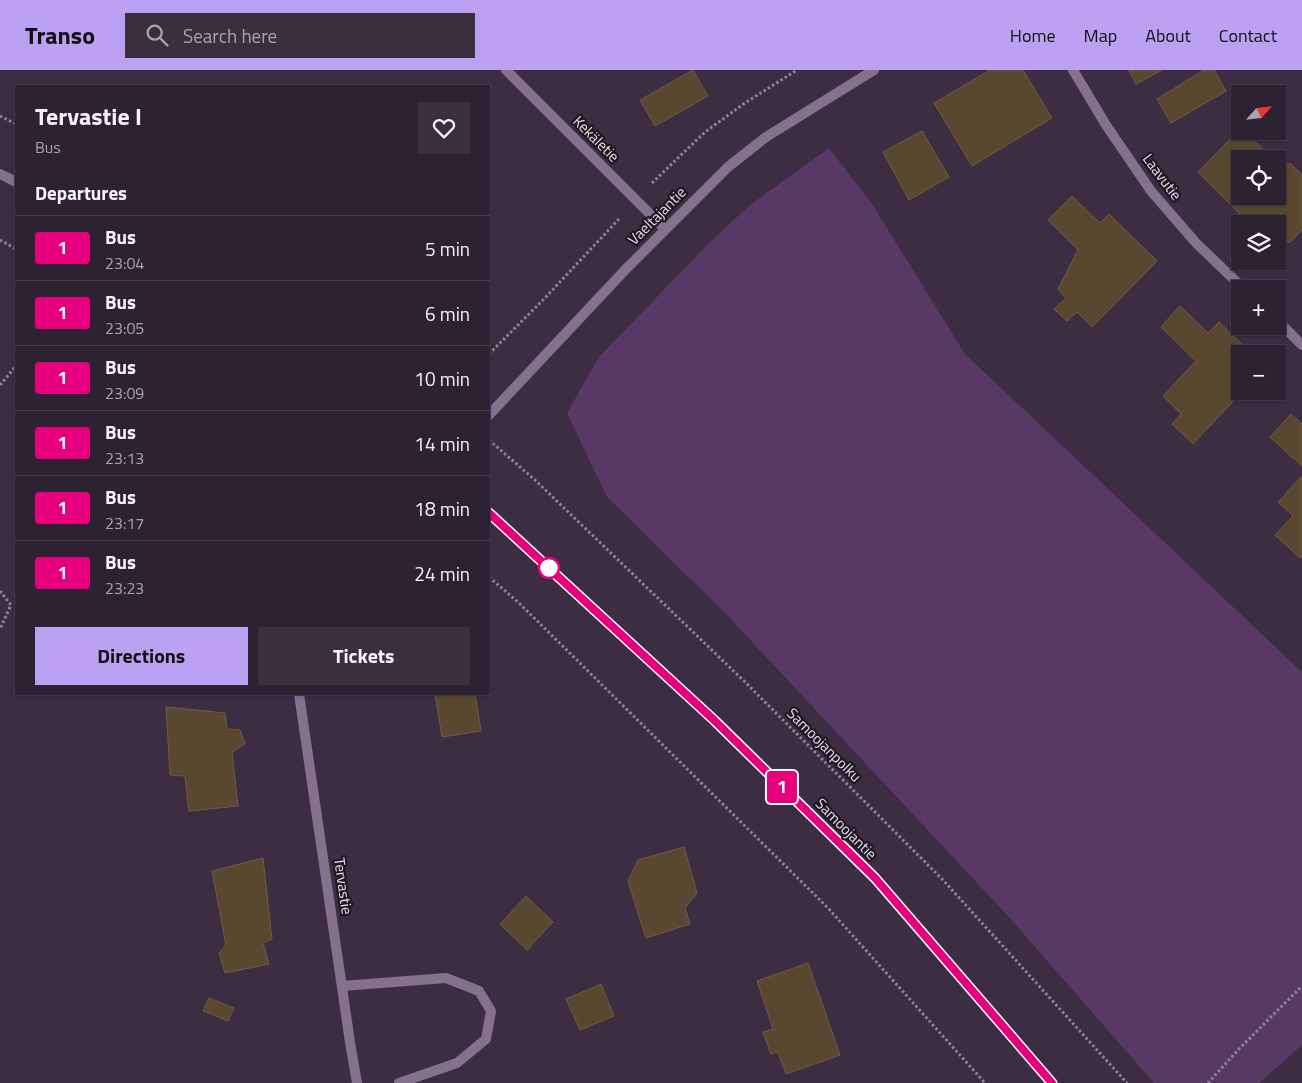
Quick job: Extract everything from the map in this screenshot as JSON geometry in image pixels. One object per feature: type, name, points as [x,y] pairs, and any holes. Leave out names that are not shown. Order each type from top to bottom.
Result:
[{"type":"street","name":"Kekäletie","points":[[506,70],[665,230]]},
{"type":"street","name":"Vaeltajantie","points":[[490,414],[665,230],[728,167],[766,137],[874,70]]},
{"type":"street","name":"Laavutie","points":[[1073,70],[1106,125],[1150,191],[1196,243],[1235,280]]},
{"type":"street","points":[[0,174],[15,182]]},
{"type":"street","points":[[1286,329],[1302,345]]},
{"type":"street","name":"Samoojantie","points":[[490,514],[714,720],[875,878],[1052,1083]]},
{"type":"street","name":"Tervastie","points":[[299,695],[350,1042],[358,1083]]},
{"type":"street","points":[[342,986],[446,978],[479,990],[491,1011],[486,1039],[457,1064],[399,1083]]},
{"type":"path","points":[[0,116],[15,124]]},
{"type":"path","points":[[0,240],[15,248]]},
{"type":"path","points":[[0,386],[15,367]]},
{"type":"path","name":"Samoojanpolku","points":[[490,441],[535,480],[704,642],[943,880],[1127,1083]]},
{"type":"path","points":[[490,578],[518,602],[828,908],[985,1083]]},
{"type":"path","points":[[0,591],[11,605],[0,629]]},
{"type":"path","points":[[1208,1083],[1302,986]]},
{"type":"shaded area","points":[[829,148],[872,204],[965,354],[1302,672],[1302,1045],[1259,1083],[1154,1083],[1007,915],[727,615],[607,497],[567,413],[599,357],[711,241],[750,205]]},
{"type":"building","points":[[693,70],[708,96],[655,126],[640,100]]},
{"type":"building","points":[[990,70],[1023,70],[1052,118],[972,166],[934,103]]},
{"type":"building","points":[[1129,70],[1162,70],[1136,84]]},
{"type":"building","points":[[1204,70],[1214,70],[1226,91],[1171,123],[1157,99]]},
{"type":"building","points":[[922,131],[949,177],[909,200],[883,152]]},
{"type":"building","points":[[1231,138],[1231,140],[1254,140],[1263,150],[1231,150],[1231,205],[1198,172]]},
{"type":"building","points":[[1286,164],[1291,164],[1302,175],[1302,230],[1289,243],[1286,240],[1286,215],[1241,215],[1231,205],[1286,205]]},
{"type":"building","points":[[1072,196],[1100,223],[1109,214],[1157,261],[1092,327],[1077,312],[1067,321],[1054,309],[1066,298],[1058,289],[1078,250],[1048,220]]},
{"type":"building","points":[[1180,306],[1208,333],[1219,322],[1243,345],[1231,345],[1231,400],[1235,400],[1193,444],[1172,424],[1181,414],[1163,396],[1196,361],[1161,327]]},
{"type":"building","points":[[1291,414],[1302,424],[1302,466],[1270,437]]},
{"type":"building","points":[[1302,476],[1302,556],[1300,558],[1275,535],[1293,516],[1278,502]]},
{"type":"building","points":[[435,695],[475,695],[481,731],[442,737]]},
{"type":"building","points":[[166,707],[225,713],[227,729],[240,730],[245,744],[232,752],[238,806],[189,811],[185,776],[170,775]]},
{"type":"building","points":[[684,847],[697,893],[685,908],[690,924],[646,938],[628,881],[638,860]]},
{"type":"building","points":[[263,858],[272,939],[263,943],[269,964],[225,973],[219,953],[226,945],[212,871]]},
{"type":"building","points":[[526,896],[553,922],[527,950],[500,924]]},
{"type":"building","points":[[808,963],[840,1055],[786,1074],[778,1052],[771,1054],[763,1032],[773,1029],[757,981]]},
{"type":"building","points":[[601,984],[614,1016],[580,1030],[566,999]]},
{"type":"building","points":[[209,998],[234,1008],[228,1021],[203,1011]]},
{"type":"bus line","name":"1","points":[[490,514],[714,720],[875,878],[1052,1083]]}]
